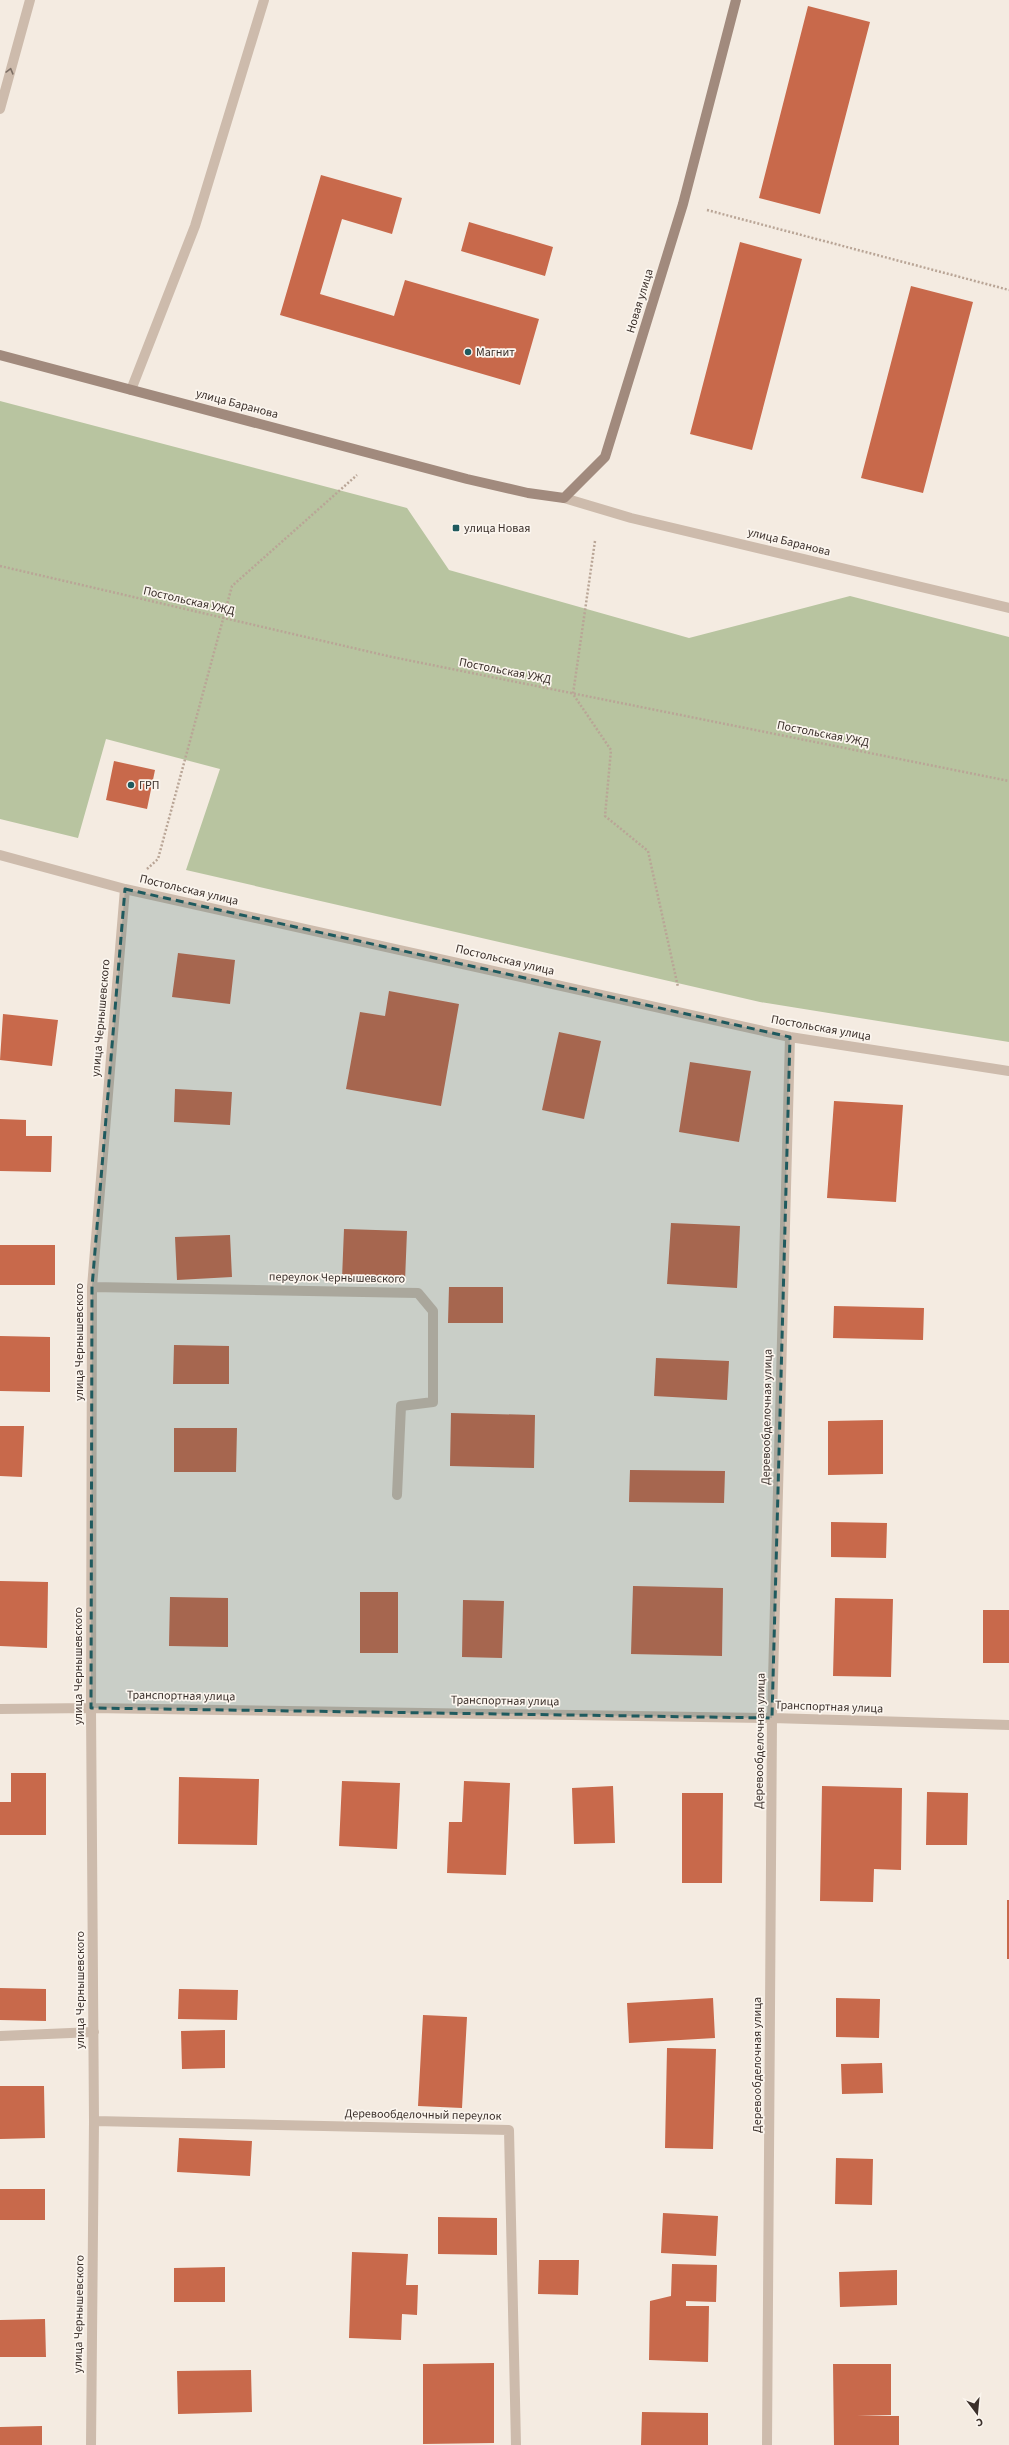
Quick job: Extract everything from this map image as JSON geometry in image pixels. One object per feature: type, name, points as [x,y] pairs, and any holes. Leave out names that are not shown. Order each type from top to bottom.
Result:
[{"type":"street","points":[[0,109],[30,0]]},
{"type":"street","points":[[131,390],[195,226],[264,0]]},
{"type":"street","name":"Новая улица","points":[[564,498],[605,457],[683,204],[736,0]]},
{"type":"street","name":"улица Баранова","points":[[0,355],[467,478],[528,493],[564,498],[631,518],[1009,608]]},
{"type":"street","name":"Постольская улица","points":[[0,855],[125,889],[790,1037],[1009,1071]]},
{"type":"street","name":"улица Чернышевского","points":[[91,2445],[94,2122],[91,1708],[92,1287],[125,889]]},
{"type":"street","name":"Деревообделочная улица","points":[[767,2445],[772,1718],[790,1037]]},
{"type":"street","name":"переулок Чернышевского","points":[[92,1287],[418,1293],[433,1311],[433,1402],[401,1406],[397,1495]]},
{"type":"street","name":"Транспортная улица","points":[[0,1709],[91,1708],[772,1718],[1009,1725]]},
{"type":"street","points":[[0,2036],[94,2032]]},
{"type":"street","name":"Деревообделочный переулок","points":[[94,2122],[509,2130],[516,2445]]},
{"type":"path","points":[[683,204],[1009,290]]},
{"type":"path","points":[[125,889],[158,859],[232,586],[357,475]]},
{"type":"path","points":[[595,541],[573,694],[611,750],[604,816],[648,851],[684,1013]]},
{"type":"path","name":"Постольская УЖД","points":[[0,566],[392,657],[1009,780]]},
{"type":"highlighted area","points":[[125,889],[790,1037],[772,1718],[91,1708],[92,1287]]},
{"type":"green space","points":[[0,401],[407,508],[449,570],[689,638],[850,596],[1009,637],[1009,1042],[760,1002],[186,870],[220,769],[106,739],[78,838],[0,819]]},
{"type":"building","points":[[808,6],[870,22],[820,214],[759,198]]},
{"type":"building","name":"Магнит","points":[[321,175],[402,198],[392,234],[342,219],[320,294],[394,316],[405,280],[539,319],[520,385],[280,315]]},
{"type":"building","points":[[469,222],[553,247],[545,276],[461,251]]},
{"type":"building","points":[[740,242],[802,259],[752,450],[690,434]]},
{"type":"building","points":[[911,286],[973,302],[923,493],[861,478]]},
{"type":"building","name":"ГРП","points":[[114,761],[155,770],[147,809],[106,800]]},
{"type":"building","points":[[178,953],[235,960],[230,1004],[172,997]]},
{"type":"building","points":[[389,991],[459,1004],[441,1106],[346,1089],[360,1012],[385,1016]]},
{"type":"building","points":[[3,1014],[58,1020],[52,1066],[0,1060]]},
{"type":"building","points":[[559,1032],[601,1041],[584,1119],[542,1110]]},
{"type":"building","points":[[690,1062],[751,1071],[739,1142],[679,1132]]},
{"type":"building","points":[[175,1089],[232,1092],[230,1125],[174,1122]]},
{"type":"building","points":[[834,1101],[903,1105],[896,1202],[827,1198]]},
{"type":"building","points":[[0,1119],[26,1120],[26,1136],[52,1136],[51,1172],[0,1171]]},
{"type":"building","points":[[671,1223],[740,1226],[737,1288],[667,1284]]},
{"type":"building","points":[[344,1229],[407,1231],[405,1281],[342,1279]]},
{"type":"building","points":[[230,1235],[232,1277],[177,1280],[175,1237]]},
{"type":"building","points":[[0,1245],[55,1245],[55,1285],[0,1285]]},
{"type":"building","points":[[449,1287],[503,1287],[503,1323],[448,1323]]},
{"type":"building","points":[[834,1306],[924,1308],[923,1340],[833,1338]]},
{"type":"building","points":[[0,1336],[50,1337],[50,1392],[0,1391]]},
{"type":"building","points":[[174,1345],[229,1346],[229,1384],[173,1384]]},
{"type":"building","points":[[656,1358],[729,1361],[727,1400],[654,1396]]},
{"type":"building","points":[[451,1413],[535,1415],[534,1468],[450,1466]]},
{"type":"building","points":[[883,1420],[883,1474],[828,1475],[828,1421]]},
{"type":"building","points":[[0,1426],[24,1426],[22,1477],[0,1476]]},
{"type":"building","points":[[174,1428],[237,1428],[236,1472],[174,1472]]},
{"type":"building","points":[[630,1470],[725,1471],[724,1503],[629,1502]]},
{"type":"building","points":[[831,1522],[887,1523],[886,1558],[831,1557]]},
{"type":"building","points":[[0,1581],[48,1582],[47,1648],[0,1646]]},
{"type":"building","points":[[633,1586],[723,1588],[722,1656],[631,1654]]},
{"type":"building","points":[[360,1592],[398,1592],[398,1653],[360,1653]]},
{"type":"building","points":[[170,1597],[228,1598],[228,1647],[169,1646]]},
{"type":"building","points":[[835,1598],[893,1599],[891,1677],[833,1676]]},
{"type":"building","points":[[463,1600],[504,1601],[502,1658],[462,1657]]},
{"type":"building","points":[[983,1610],[1009,1610],[1009,1663],[983,1663]]},
{"type":"building","points":[[11,1773],[46,1773],[46,1835],[0,1835],[0,1802],[11,1802]]},
{"type":"building","points":[[179,1777],[259,1779],[257,1845],[178,1844]]},
{"type":"building","points":[[342,1781],[400,1783],[397,1849],[339,1846]]},
{"type":"building","points":[[464,1781],[510,1783],[506,1875],[447,1873],[449,1822],[462,1822]]},
{"type":"building","points":[[613,1786],[615,1843],[574,1844],[572,1788]]},
{"type":"building","points":[[822,1786],[902,1788],[901,1870],[874,1869],[873,1902],[820,1901]]},
{"type":"building","points":[[927,1792],[968,1793],[967,1845],[926,1845]]},
{"type":"building","points":[[682,1793],[723,1793],[722,1883],[682,1883]]},
{"type":"building","points":[[1007,1900],[1009,1900],[1009,1959],[1007,1959]]},
{"type":"building","points":[[0,1988],[46,1989],[46,2021],[0,2020]]},
{"type":"building","points":[[179,1989],[238,1990],[237,2020],[178,2019]]},
{"type":"building","points":[[713,1998],[715,2038],[629,2043],[627,2003]]},
{"type":"building","points":[[836,1998],[880,1999],[879,2038],[836,2037]]},
{"type":"building","points":[[423,2015],[467,2017],[462,2108],[418,2106]]},
{"type":"building","points":[[225,2030],[225,2068],[182,2069],[181,2031]]},
{"type":"building","points":[[667,2048],[716,2049],[713,2149],[665,2148]]},
{"type":"building","points":[[882,2063],[883,2093],[842,2094],[841,2064]]},
{"type":"building","points":[[0,2086],[44,2086],[45,2138],[0,2139]]},
{"type":"building","points":[[179,2138],[252,2141],[250,2176],[177,2172]]},
{"type":"building","points":[[836,2158],[873,2159],[872,2205],[835,2204]]},
{"type":"building","points":[[0,2189],[45,2189],[45,2220],[0,2220]]},
{"type":"building","points":[[663,2213],[718,2216],[716,2256],[661,2253]]},
{"type":"building","points":[[438,2217],[497,2218],[497,2255],[438,2254]]},
{"type":"building","points":[[352,2252],[408,2254],[406,2285],[418,2285],[417,2315],[402,2314],[401,2340],[349,2338]]},
{"type":"building","points":[[539,2260],[579,2260],[578,2295],[538,2294]]},
{"type":"building","points":[[672,2264],[717,2265],[716,2302],[686,2301],[686,2306],[709,2306],[708,2362],[649,2360],[650,2301],[671,2296]]},
{"type":"building","points":[[225,2267],[225,2302],[174,2302],[174,2268]]},
{"type":"building","points":[[897,2270],[897,2305],[840,2307],[839,2272]]},
{"type":"building","points":[[45,2319],[46,2357],[0,2357],[0,2320]]},
{"type":"building","points":[[494,2363],[494,2443],[423,2444],[423,2364]]},
{"type":"building","points":[[833,2364],[891,2364],[891,2415],[857,2416],[899,2416],[899,2445],[834,2445]]},
{"type":"building","points":[[251,2370],[252,2412],[178,2414],[177,2371]]},
{"type":"building","points":[[642,2412],[708,2413],[708,2445],[641,2445]]},
{"type":"building","points":[[42,2426],[42,2445],[0,2445],[0,2427]]},
{"type":"place","name":"Магнит","points":[[468,352]]},
{"type":"place","name":"улица Новая","points":[[456,528]]},
{"type":"place","name":"ГРП","points":[[131,785]]}]
